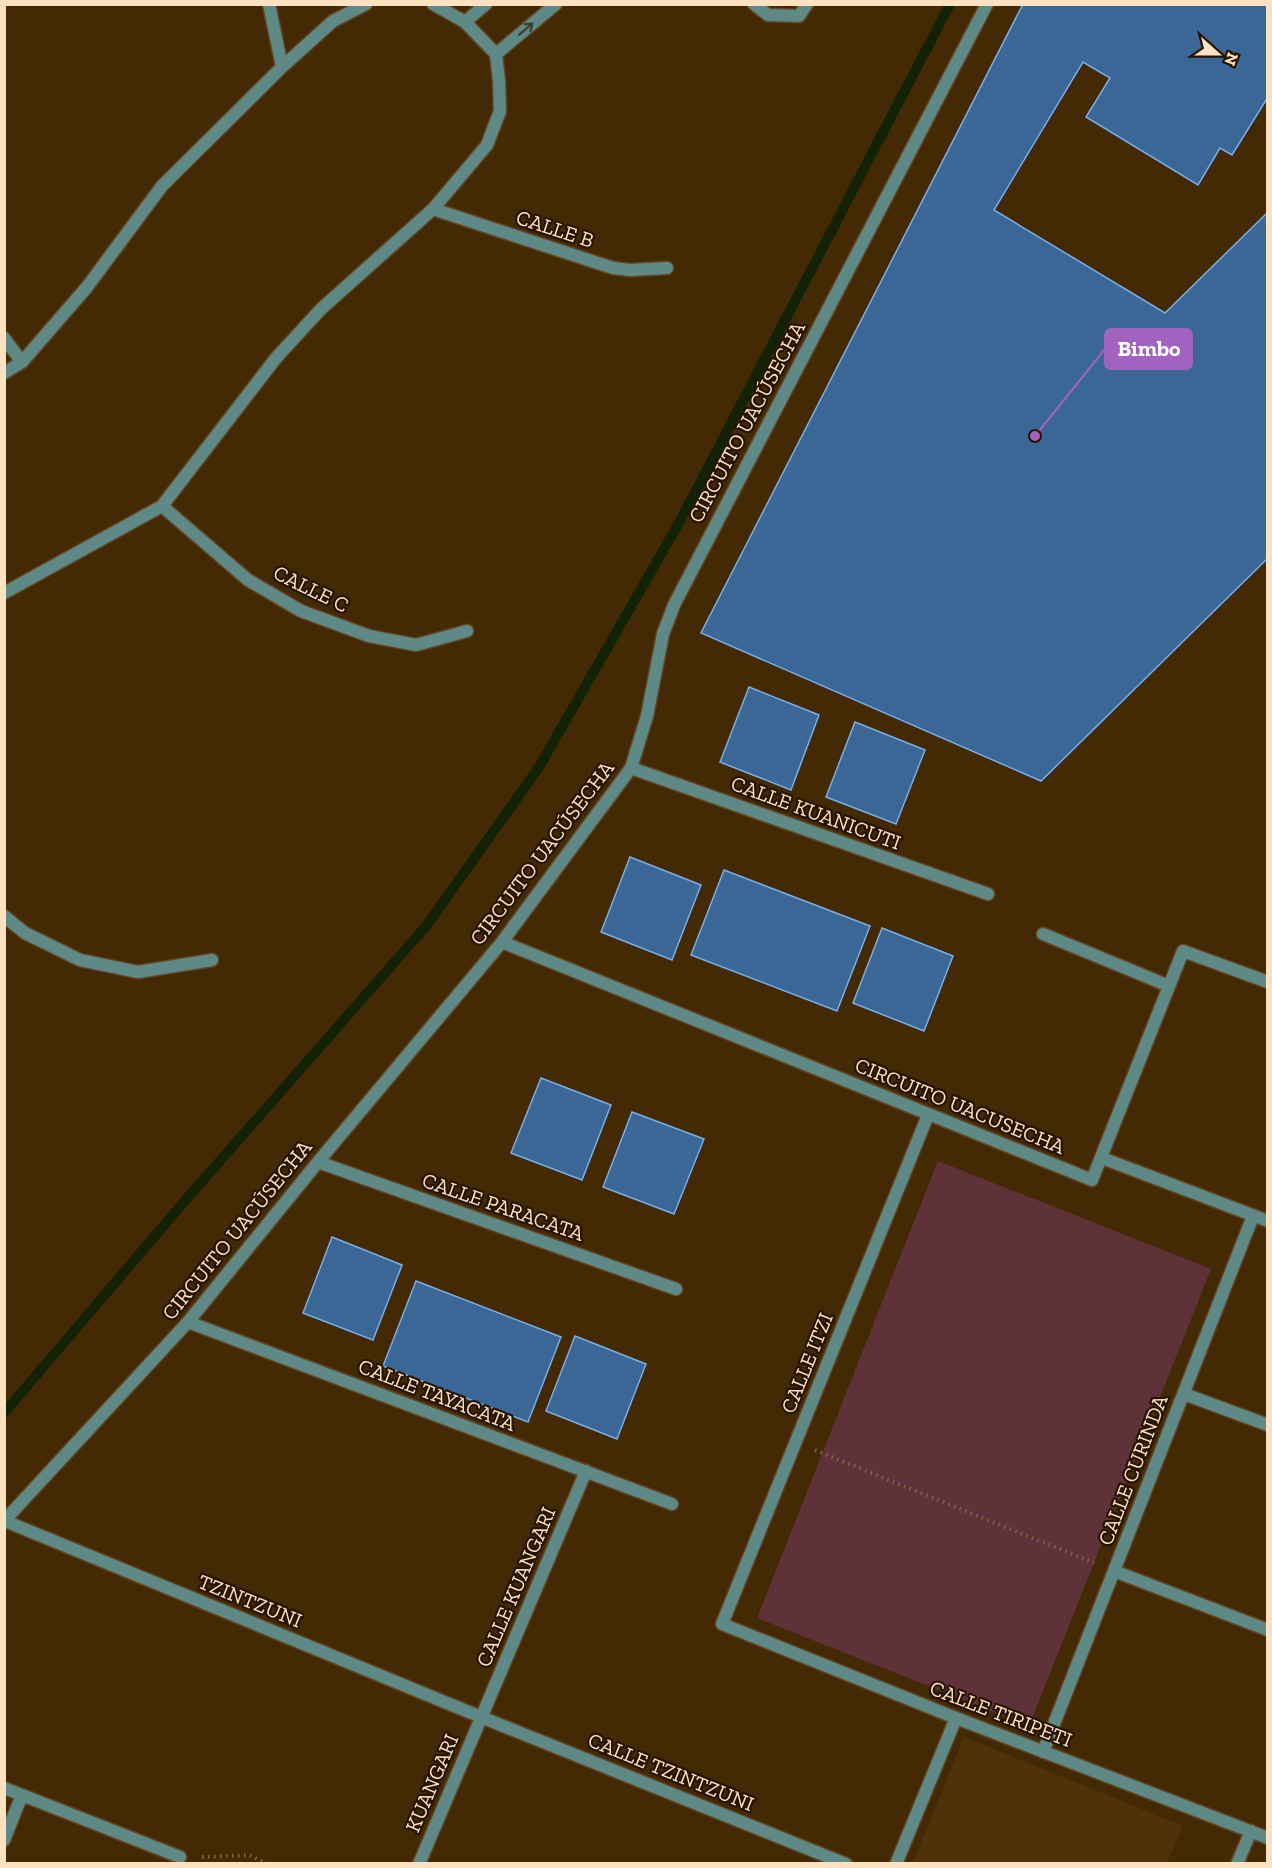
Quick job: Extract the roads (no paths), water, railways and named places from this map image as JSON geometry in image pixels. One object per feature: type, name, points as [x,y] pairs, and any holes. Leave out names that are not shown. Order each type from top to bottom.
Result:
[{"type":"street","points":[[269,4],[282,67]]},
{"type":"street","points":[[4,373],[22,362],[87,287],[162,186],[282,67],[333,21],[366,4]]},
{"type":"street","points":[[4,593],[162,506],[276,358],[321,309],[434,209],[487,145],[500,111],[500,81],[496,54],[465,22],[433,4]]},
{"type":"street","points":[[465,22],[486,4]]},
{"type":"street","points":[[496,54],[556,4]]},
{"type":"street","points":[[754,4],[768,15],[799,15],[807,4]]},
{"type":"street","name":"CIRCUITO UACÚSECHA","points":[[5,1521],[188,1322],[502,942],[631,768],[646,716],[663,634],[674,605],[987,4]]},
{"type":"street","name":"CALLE B","points":[[434,209],[613,268],[630,270],[668,268]]},
{"type":"street","points":[[4,338],[22,362]]},
{"type":"street","name":"CALLE C","points":[[162,506],[248,580],[301,611],[369,636],[416,645],[467,631]]},
{"type":"street","name":"CALLE KUANICUTI","points":[[631,768],[988,894]]},
{"type":"street","points":[[4,916],[25,933],[80,960],[126,970],[138,972],[212,960]]},
{"type":"street","points":[[1043,934],[1169,986]]},
{"type":"street","name":"CIRCUITO UACUSECHA","points":[[502,942],[1092,1180],[1183,951],[1268,982]]},
{"type":"street","name":"CALLE ITZI","points":[[722,1624],[928,1115]]},
{"type":"street","points":[[1102,1158],[1268,1221]]},
{"type":"street","name":"CALLE PARACATA","points":[[318,1162],[676,1289]]},
{"type":"street","name":"CALLE CURINDA","points":[[1043,1752],[1253,1216]]},
{"type":"street","name":"CALLE TAYACATA","points":[[188,1322],[672,1504]]},
{"type":"street","points":[[1184,1394],[1268,1425]]},
{"type":"street","name":"CALLE KUANGARI","points":[[481,1717],[586,1472]]},
{"type":"street","name":"TZINTZUNI","points":[[5,1521],[481,1717]]},
{"type":"street","points":[[1114,1571],[1268,1630]]},
{"type":"street","name":"CALLE TIRIPETI","points":[[722,1624],[956,1718],[1268,1838]]},
{"type":"street","name":"KUANGARI","points":[[418,1863],[481,1717]]},
{"type":"street","name":"CALLE TZINTZUNI","points":[[481,1717],[846,1863]]},
{"type":"street","points":[[896,1863],[956,1718]]},
{"type":"street","points":[[4,1788],[180,1857]]},
{"type":"street","points":[[4,1840],[22,1795]]},
{"type":"street","points":[[1238,1863],[1251,1831]]},
{"type":"waterway","points":[[4,1413],[183,1203],[427,925],[539,767],[680,521],[950,4]]},
{"type":"place","name":"Bimbo","points":[[1035,436]]}]
